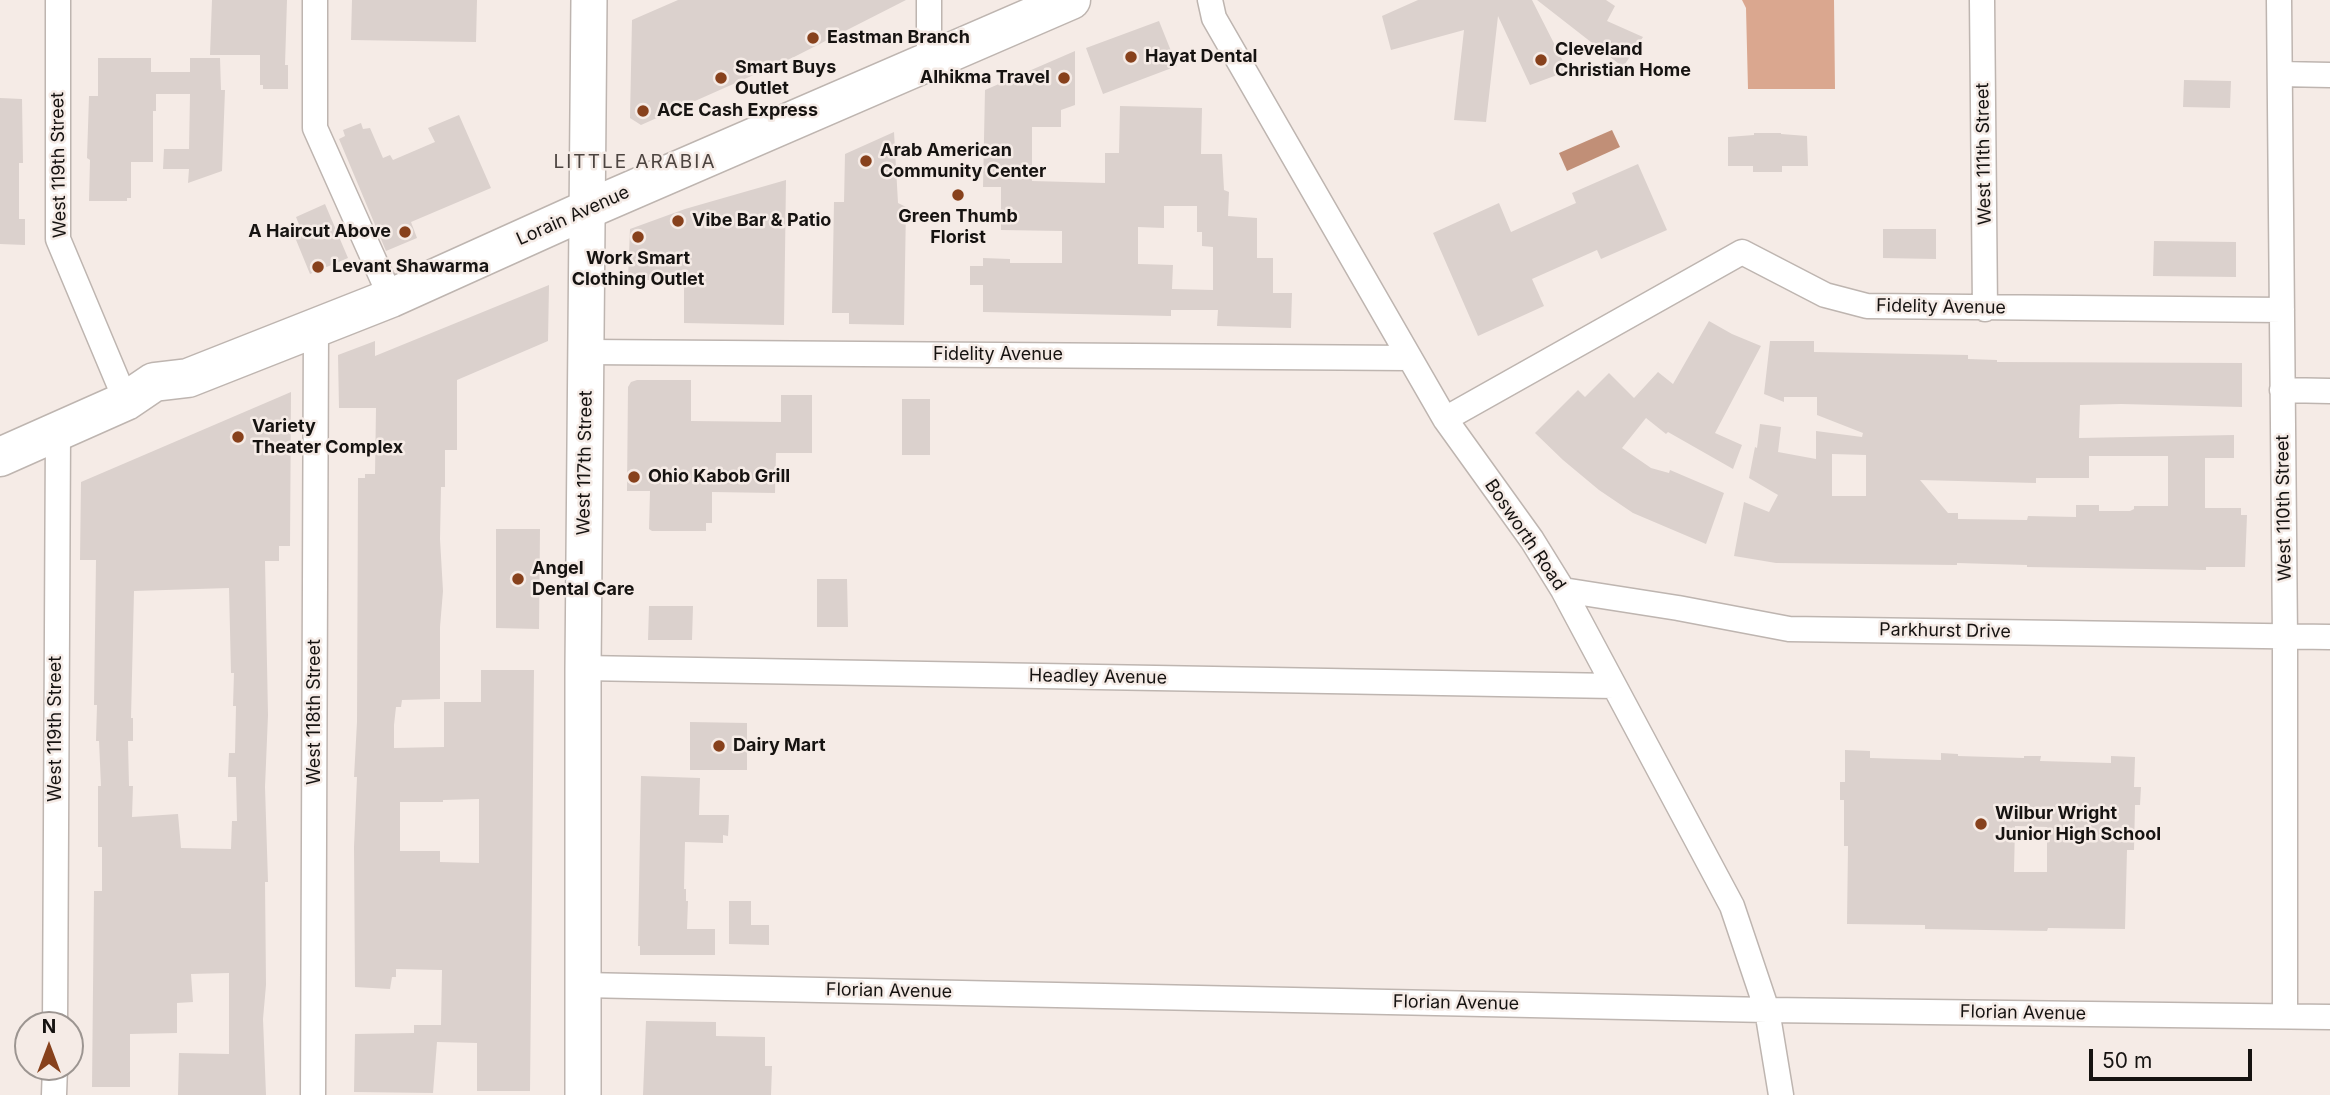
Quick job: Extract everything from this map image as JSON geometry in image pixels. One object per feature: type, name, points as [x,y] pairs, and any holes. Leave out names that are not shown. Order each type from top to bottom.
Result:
[{"type":"main road","name":"West 117th Street","points":[[583,1095],[583,668],[589,0]]},
{"type":"main road","name":"Lorain Avenue","points":[[0,457],[126,401],[154,382],[188,378],[391,299],[586,210],[1071,0]]},
{"type":"street","name":"West 119th Street","points":[[58,0],[58,239],[126,401]]},
{"type":"street","points":[[315,0],[315,128],[391,299]]},
{"type":"street","points":[[929,0],[929,60]]},
{"type":"street","name":"Bosworth Road","points":[[1210,0],[1214,18],[1445,419],[1532,540],[1563,590],[1732,906],[1768,1010],[1781,1095]]},
{"type":"street","name":"West 111th Street","points":[[1982,0],[1985,309]]},
{"type":"street","name":"West 110th Street","points":[[2279,0],[2285,637],[2285,1016]]},
{"type":"street","points":[[2280,74],[2330,75]]},
{"type":"street","name":"Fidelity Avenue","points":[[1445,419],[1742,252],[1825,295],[1867,306],[2282,310]]},
{"type":"street","name":"West 118th Street","points":[[313,1095],[316,328]]},
{"type":"street","name":"Fidelity Avenue","points":[[587,352],[1409,358]]},
{"type":"street","points":[[2282,390],[2330,391]]},
{"type":"street","name":"West 119th Street","points":[[55,1011],[58,432]]},
{"type":"street","name":"Parkhurst Drive","points":[[1563,590],[1789,629],[2330,637]]},
{"type":"street","name":"Headley Avenue","points":[[583,668],[1614,686]]},
{"type":"street","name":"Florian Avenue","points":[[583,985],[1768,1010],[2330,1017]]},
{"type":"shaded area","points":[[1742,0],[1834,0],[1835,89],[1748,89],[1746,8]]},
{"type":"shaded area","points":[[1612,130],[1620,147],[1567,171],[1559,153]]},
{"type":"building","points":[[212,0],[287,0],[285,65],[288,65],[288,89],[263,89],[263,85],[260,85],[260,55],[210,55]]},
{"type":"building","points":[[352,0],[477,0],[476,42],[351,40]]},
{"type":"building","points":[[678,0],[906,0],[794,57],[641,125],[630,118],[632,20]]},
{"type":"building","name":"Cleveland Christian Home","points":[[1418,0],[1532,0],[1568,71],[1530,85],[1498,16],[1486,122],[1454,120],[1464,30],[1391,50],[1382,16]]},
{"type":"building","name":"Cleveland Christian Home","points":[[1537,0],[1606,0],[1615,6],[1607,21],[1643,37],[1623,67]]},
{"type":"building","name":"Hayat Dental","points":[[1159,21],[1177,66],[1103,94],[1086,48]]},
{"type":"building","points":[[1075,51],[1075,105],[1061,110],[1061,127],[1032,127],[1032,181],[1105,183],[1105,153],[1119,153],[1120,106],[1202,108],[1201,154],[1222,154],[1224,190],[1229,192],[1228,216],[1257,218],[1257,258],[1273,258],[1273,293],[1292,293],[1291,328],[1217,326],[1218,310],[1171,310],[1171,316],[983,312],[983,285],[970,285],[970,266],[983,266],[983,258],[1010,259],[1010,263],[1062,263],[1062,231],[1001,230],[1001,187],[983,187],[985,90]],"holes":[[[1164,206],[1197,206],[1197,232],[1202,232],[1202,246],[1213,247],[1213,290],[1172,289],[1173,265],[1138,264],[1138,227],[1164,228]]]},
{"type":"building","points":[[98,58],[151,58],[151,72],[190,72],[190,58],[220,58],[221,90],[225,90],[222,171],[188,183],[189,169],[163,169],[164,149],[189,149],[190,94],[156,94],[156,111],[153,111],[153,162],[131,162],[131,198],[127,198],[127,201],[89,201],[89,96],[98,96]]},
{"type":"building","points":[[2184,80],[2231,81],[2230,108],[2183,107]]},
{"type":"building","points":[[0,98],[22,99],[23,163],[19,163],[19,219],[25,219],[25,245],[0,244]]},
{"type":"building","points":[[459,115],[491,188],[411,222],[417,238],[386,251],[339,139],[345,136],[343,130],[361,123],[363,129],[370,128],[383,158],[390,155],[393,160],[435,142],[428,128]]},
{"type":"building","points":[[894,132],[898,203],[906,207],[904,325],[849,324],[849,313],[832,313],[834,202],[844,202],[845,154]]},
{"type":"building","points":[[1754,133],[1807,136],[1808,166],[1782,166],[1782,172],[1753,172],[1753,166],[1728,166],[1728,137]]},
{"type":"building","points":[[1638,164],[1667,230],[1601,259],[1597,250],[1532,279],[1544,306],[1478,336],[1433,233],[1499,203],[1511,232],[1576,203],[1572,193]]},
{"type":"building","points":[[786,180],[784,325],[684,323],[684,280],[628,280],[630,229],[685,209]]},
{"type":"building","points":[[325,204],[348,258],[310,274],[292,230],[300,227],[296,217]]},
{"type":"building","points":[[1883,229],[1936,229],[1936,259],[1883,258]]},
{"type":"building","points":[[2154,241],[2236,242],[2236,277],[2153,276]]},
{"type":"building","points":[[549,285],[548,341],[457,380],[457,450],[445,450],[445,487],[441,487],[443,591],[440,699],[402,700],[401,707],[396,707],[394,725],[394,748],[444,747],[444,702],[481,702],[481,670],[534,670],[530,1091],[477,1091],[477,1043],[437,1042],[433,1093],[354,1092],[355,1034],[414,1033],[414,1025],[441,1025],[442,970],[396,969],[396,977],[392,977],[390,989],[355,987],[354,847],[357,777],[354,777],[357,722],[358,478],[365,478],[365,474],[375,474],[376,408],[339,408],[338,355],[375,341],[375,356]],"holes":[[[479,799],[479,863],[440,862],[440,851],[400,851],[400,802]]]},
{"type":"building","points":[[1709,321],[1761,346],[1715,433],[1742,445],[1733,469],[1668,432],[1666,434],[1646,418],[1622,448],[1651,468],[1669,473],[1670,470],[1724,493],[1706,544],[1633,513],[1599,490],[1535,433],[1578,390],[1585,397],[1609,373],[1634,398],[1658,372],[1673,384]]},
{"type":"building","points":[[1770,341],[1814,341],[1814,352],[1968,355],[1968,359],[1997,362],[2242,363],[2242,407],[2080,405],[2079,438],[2234,435],[2234,458],[2205,458],[2205,508],[2241,508],[2241,515],[2247,515],[2245,567],[2206,567],[2206,570],[1957,563],[1776,563],[1734,556],[1744,502],[1769,512],[1778,495],[1749,478],[1760,424],[1781,427],[1778,452],[1816,459],[1816,431],[1862,437],[1863,433],[1817,415],[1817,397],[1784,397],[1784,402],[1764,394]],"holes":[[[1832,454],[1866,455],[1866,496],[1832,496]],[[2089,456],[2168,456],[2168,506],[2134,506],[2130,511],[2099,511],[2099,505],[2076,505],[2076,517],[2028,516],[2027,520],[1958,519],[1958,513],[1948,513],[1920,480],[2036,483],[2036,478],[2089,478]]]},
{"type":"building","points":[[691,380],[691,421],[781,422],[781,395],[812,395],[812,453],[776,453],[775,493],[712,492],[712,523],[706,523],[706,531],[652,531],[649,529],[650,491],[627,491],[628,387],[631,382]]},
{"type":"building","points":[[291,392],[290,546],[279,546],[279,561],[265,561],[268,715],[265,787],[268,882],[265,882],[266,985],[263,1019],[266,1095],[178,1095],[179,1053],[229,1054],[229,973],[191,974],[193,1002],[177,1003],[177,1033],[130,1034],[130,1087],[92,1087],[94,891],[102,891],[102,847],[98,847],[98,786],[101,786],[99,741],[96,741],[97,705],[94,705],[96,560],[80,560],[81,482]],"holes":[[[229,588],[231,673],[234,673],[233,706],[236,706],[235,753],[229,753],[228,777],[236,777],[237,821],[232,821],[231,849],[181,848],[178,814],[132,817],[133,786],[129,786],[128,741],[133,741],[131,718],[134,591]]]},
{"type":"building","points":[[902,399],[930,399],[930,455],[902,455]]},
{"type":"building","name":"Angel Dental Care","points":[[496,529],[540,529],[539,629],[496,628]]},
{"type":"building","points":[[817,579],[847,579],[848,627],[817,627]]},
{"type":"building","points":[[649,606],[693,606],[692,640],[648,640]]},
{"type":"building","name":"Dairy Mart","points":[[690,722],[747,723],[747,770],[690,770]]},
{"type":"building","points":[[1845,750],[1870,751],[1870,758],[1941,760],[1941,753],[2024,758],[2041,756],[2040,761],[2111,763],[2111,756],[2135,757],[2134,787],[2141,787],[2140,805],[2135,805],[2134,850],[2127,850],[2125,929],[1925,929],[1925,925],[1847,924],[1848,846],[1844,846],[1844,800],[1840,800],[1840,782],[1845,782]],"holes":[[[2015,826],[2047,827],[2047,872],[2014,872]]]},
{"type":"building","points":[[641,776],[700,778],[699,815],[729,815],[728,836],[723,835],[723,843],[685,842],[687,929],[715,929],[715,955],[640,955]]},
{"type":"building","points":[[729,901],[751,901],[751,925],[769,925],[769,945],[729,944]]},
{"type":"building","points":[[646,1021],[716,1022],[716,1036],[765,1037],[765,1066],[772,1066],[771,1095],[643,1095]]},
{"type":"place","name":"Eastman Branch","points":[[813,38]]},
{"type":"place","name":"Hayat Dental","points":[[1131,57]]},
{"type":"place","name":"Cleveland Christian Home","points":[[1541,60]]},
{"type":"place","name":"Smart Buys Outlet","points":[[721,78]]},
{"type":"place","name":"Alhikma Travel","points":[[1064,78]]},
{"type":"place","name":"ACE Cash Express","points":[[643,111]]},
{"type":"place","name":"Arab American Community Center","points":[[866,161]]},
{"type":"place","name":"Green Thumb Florist","points":[[958,195]]},
{"type":"place","name":"Vibe Bar & Patio","points":[[678,221]]},
{"type":"place","name":"A Haircut Above","points":[[405,232]]},
{"type":"place","name":"Work Smart Clothing Outlet","points":[[638,237]]},
{"type":"place","name":"Levant Shawarma","points":[[318,267]]},
{"type":"place","name":"Variety Theater Complex","points":[[238,437]]},
{"type":"place","name":"Ohio Kabob Grill","points":[[634,477]]},
{"type":"place","name":"Angel Dental Care","points":[[518,579]]},
{"type":"place","name":"Dairy Mart","points":[[719,746]]},
{"type":"place","name":"Wilbur Wright Junior High School","points":[[1981,824]]},
{"type":"district","name":"LITTLE ARABIA","points":[[635,162]]}]
